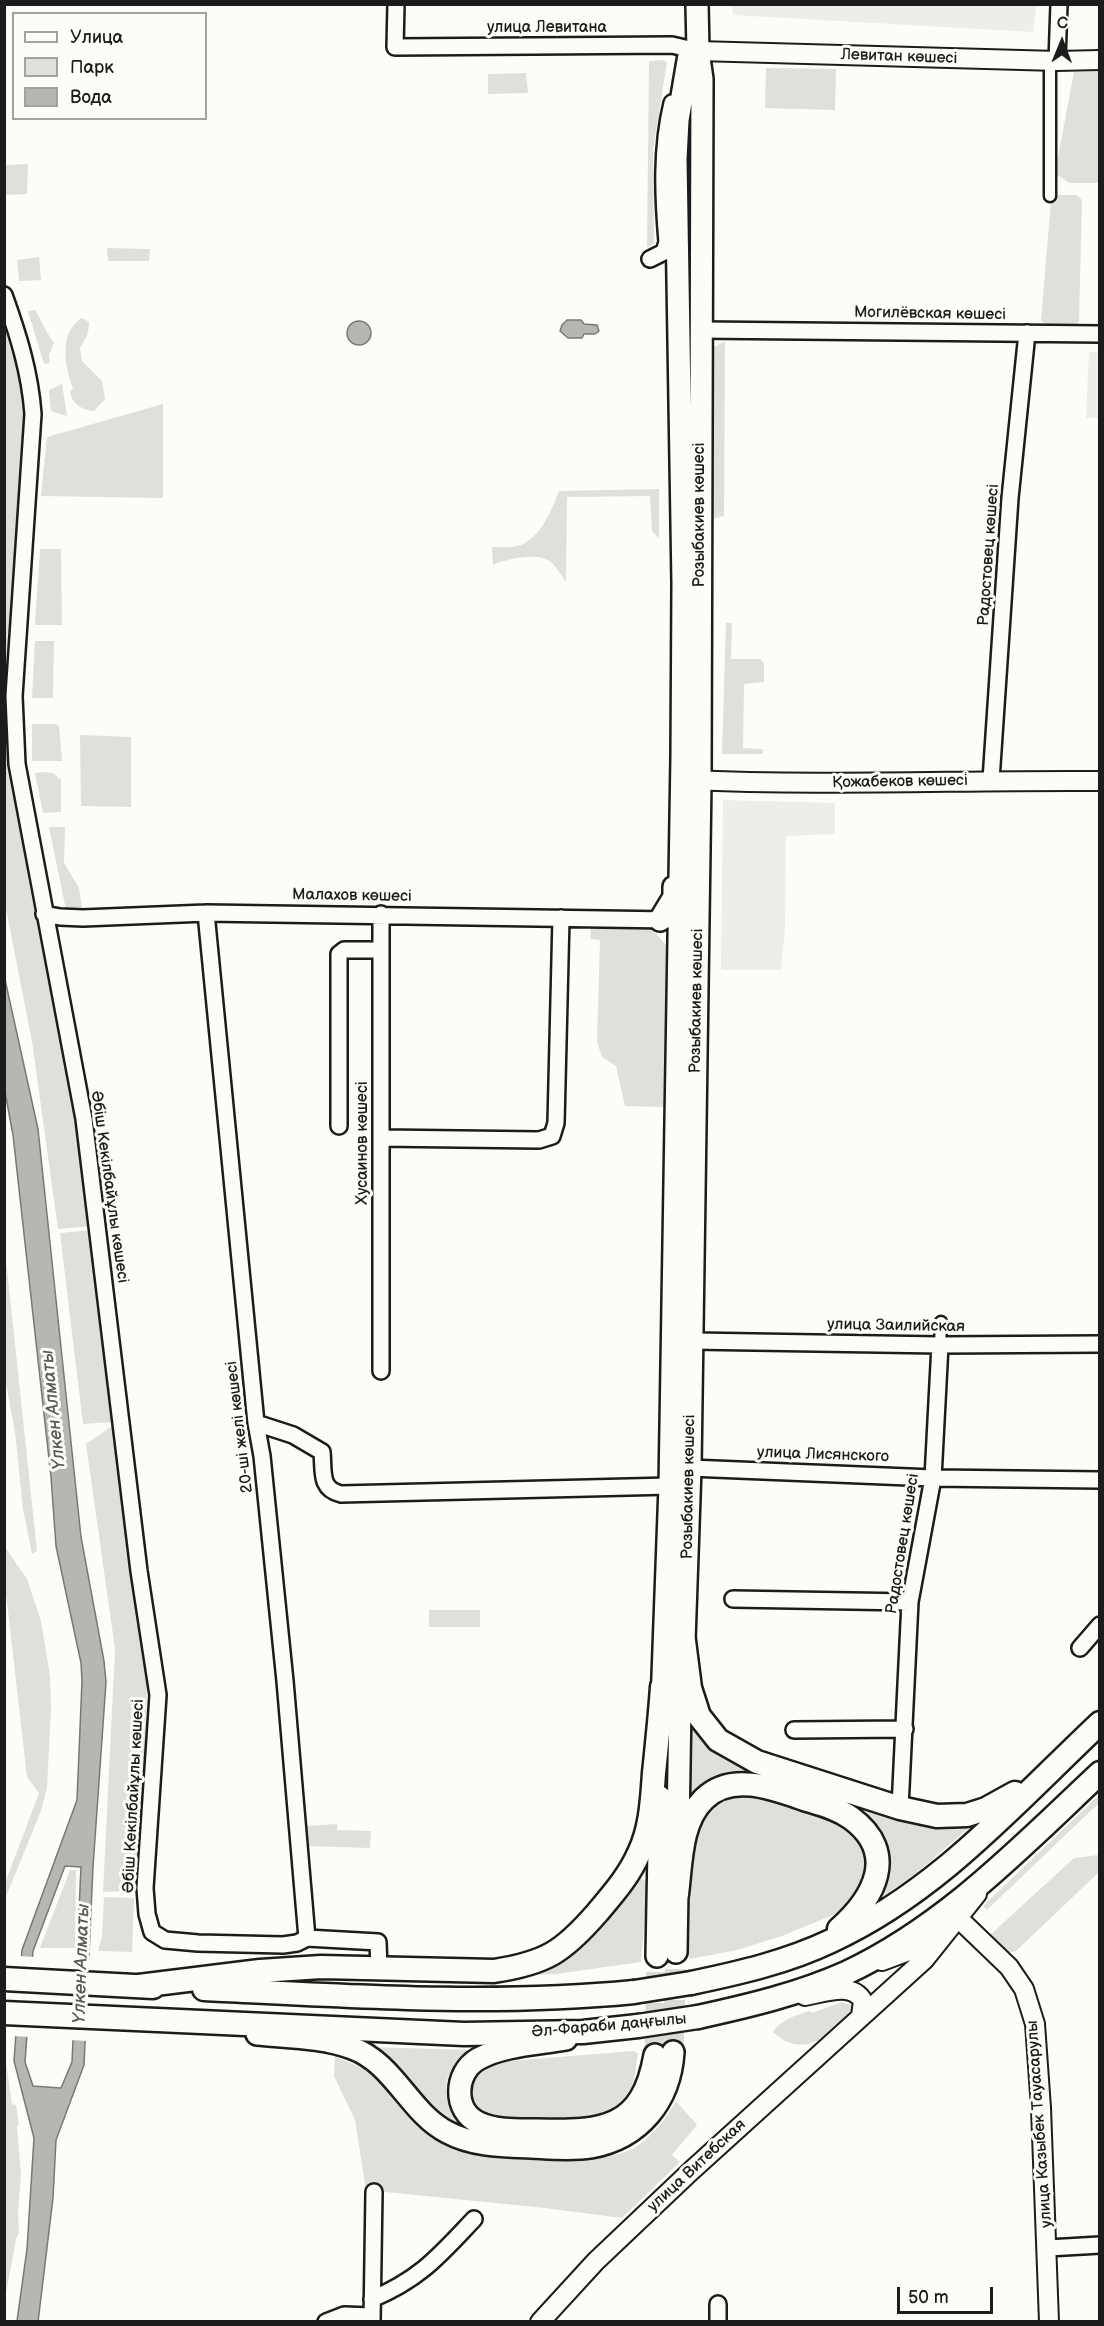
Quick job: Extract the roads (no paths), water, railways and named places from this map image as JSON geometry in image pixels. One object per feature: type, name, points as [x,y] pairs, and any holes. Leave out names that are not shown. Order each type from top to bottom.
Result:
[{"type":"main road","name":"Розыбакиев көшесі","points":[[693,53],[702,80],[700,330],[691,780],[680,920],[670,1486],[662,1687],[666,1954],[677,1894],[680,1704],[690,1468],[692,1341],[680,920],[674,897],[675,852],[681,805],[691,780],[683,584],[676,159],[681,97],[693,53],[697,4]]},
{"type":"main road","points":[[684,1641],[690,1688],[707,1728],[718,1740],[757,1762],[900,1808],[937,1816],[966,1815],[986,1809],[1038,1782]]},
{"type":"main road","points":[[139,1986],[260,1971],[321,1967],[494,1971],[522,1967],[545,1959],[565,1947],[578,1934],[613,1895],[630,1871],[646,1833],[651,1811],[662,1687]]},
{"type":"main road","points":[[790,1958],[831,1941],[879,1916],[925,1885],[970,1848],[1100,1723]]},
{"type":"main road","name":"Әл-Фараби даңғылы","points":[[4,2013],[464,2034],[583,2031],[698,2017],[751,2005],[801,1990],[846,1972],[897,1946],[945,1913],[993,1874],[1100,1773]]},
{"type":"main road","points":[[677,1894],[688,1822],[696,1807],[705,1797],[718,1790],[733,1785],[760,1785],[817,1803],[850,1817],[862,1827],[872,1841],[877,1870],[875,1884],[864,1904],[838,1929],[790,1958]]},
{"type":"main road","name":"Әл-Фараби даңғылы","points":[[4,1978],[465,2000],[580,1997],[634,1992],[743,1972],[790,1958]]},
{"type":"main road","points":[[137,2020],[332,2043],[353,2048],[372,2059],[392,2077],[422,2112],[440,2128],[460,2138],[476,2143],[507,2146],[589,2147],[608,2143],[626,2135],[648,2117],[669,2082],[664,2053],[641,2100],[618,2120],[603,2127],[569,2131],[492,2128],[468,2116],[461,2104],[460,2080],[465,2070],[475,2061],[487,2055],[638,2026]]},
{"type":"street","name":"улица Левитана","points":[[396,4],[395,47],[672,45],[693,53]]},
{"type":"street","points":[[1050,196],[1053,63],[1059,4]]},
{"type":"street","name":"Левитан көшесі","points":[[693,53],[1053,63],[1100,60]]},
{"type":"street","points":[[650,259],[664,252],[667,242],[664,163],[666,126],[682,69],[693,53]]},
{"type":"street","name":"Әбіш Кекілбайұлы көшесі","points":[[4,295],[22,346],[31,384],[33,414],[28,517],[14,696],[17,764],[84,1119],[139,1570],[158,1695],[145,1888],[147,1914],[152,1932],[165,1940],[282,1945],[297,1943],[307,1938],[378,1942],[378,1969]]},
{"type":"street","name":"Могилёвская көшесі","points":[[700,330],[1100,334]]},
{"type":"street","name":"Радостовец көшесі","points":[[991,780],[1010,498],[1027,333]]},
{"type":"street","name":"Қожабеков көшесі","points":[[691,780],[833,783],[991,780],[1100,781]]},
{"type":"street","name":"Малахов көшесі","points":[[44,914],[83,918],[206,913],[680,920]]},
{"type":"street","name":"20-ші желі көшесі","points":[[206,913],[256,1423],[262,1456],[282,1658],[307,1938]]},
{"type":"street","name":"Хусаинов көшесі","points":[[381,914],[381,1371]]},
{"type":"street","points":[[381,1138],[539,1140],[552,1136],[556,1123],[561,918]]},
{"type":"street","points":[[339,1126],[339,954],[344,950],[380,950]]},
{"type":"street","name":"Радостовец көшесі","points":[[900,1808],[910,1602],[933,1478],[941,1322]]},
{"type":"street","name":"улица Заилийская","points":[[692,1341],[940,1345],[1100,1344]]},
{"type":"street","points":[[256,1423],[293,1436],[322,1452],[325,1485],[332,1492],[341,1494],[670,1486]]},
{"type":"street","name":"улица Лисянского","points":[[690,1468],[933,1478],[1100,1480]]},
{"type":"street","points":[[733,1599],[910,1602]]},
{"type":"street","points":[[1080,1648],[1100,1625]]},
{"type":"street","points":[[794,1730],[905,1729]]},
{"type":"street","name":"улица Витебская","points":[[540,2322],[596,2261],[691,2170],[861,2016],[874,2007],[925,1959],[942,1938],[963,1922],[993,1874]]},
{"type":"street","name":"улица Казыбек Тауасарулы","points":[[963,1922],[1009,1967],[1024,1989],[1035,2024],[1048,2248],[1049,2322]]},
{"type":"street","points":[[846,1972],[922,1947],[942,1938]]},
{"type":"street","points":[[751,2005],[846,1989],[854,1991],[863,2001],[861,2016]]},
{"type":"street","points":[[326,2322],[344,2315],[371,2319],[374,2192]]},
{"type":"street","points":[[372,2299],[400,2287],[431,2265],[474,2219]]},
{"type":"street","points":[[1048,2248],[1100,2245]]},
{"type":"street","points":[[717,2304],[718,2322]]},
{"type":"water","points":[[567,320],[581,320],[584,324],[597,325],[599,331],[595,334],[584,334],[582,338],[568,338],[560,331]]},
{"type":"water","points":[[359,321],[364,322],[370,328],[370,338],[364,344],[359,345],[354,344],[348,338],[347,333],[348,328],[354,322]]},
{"type":"water","name":"Үлкен Алматы","points":[[4,975],[38,1129],[81,1537],[106,1682],[93,1867],[84,2065],[56,2140],[53,2198],[38,2322],[17,2321],[27,2249],[34,2138],[14,2061],[22,1950],[77,1800],[82,1681],[81,1663],[56,1546],[51,1477],[13,1135],[5,1092]],"holes":[[[65,1866],[81,1867],[72,2062],[61,2088],[33,2086],[25,2062],[33,1951]]]},
{"type":"tunnel","points":[[673,2052],[676,1952]]},
{"type":"tunnel","points":[[655,2055],[657,1956]]}]
